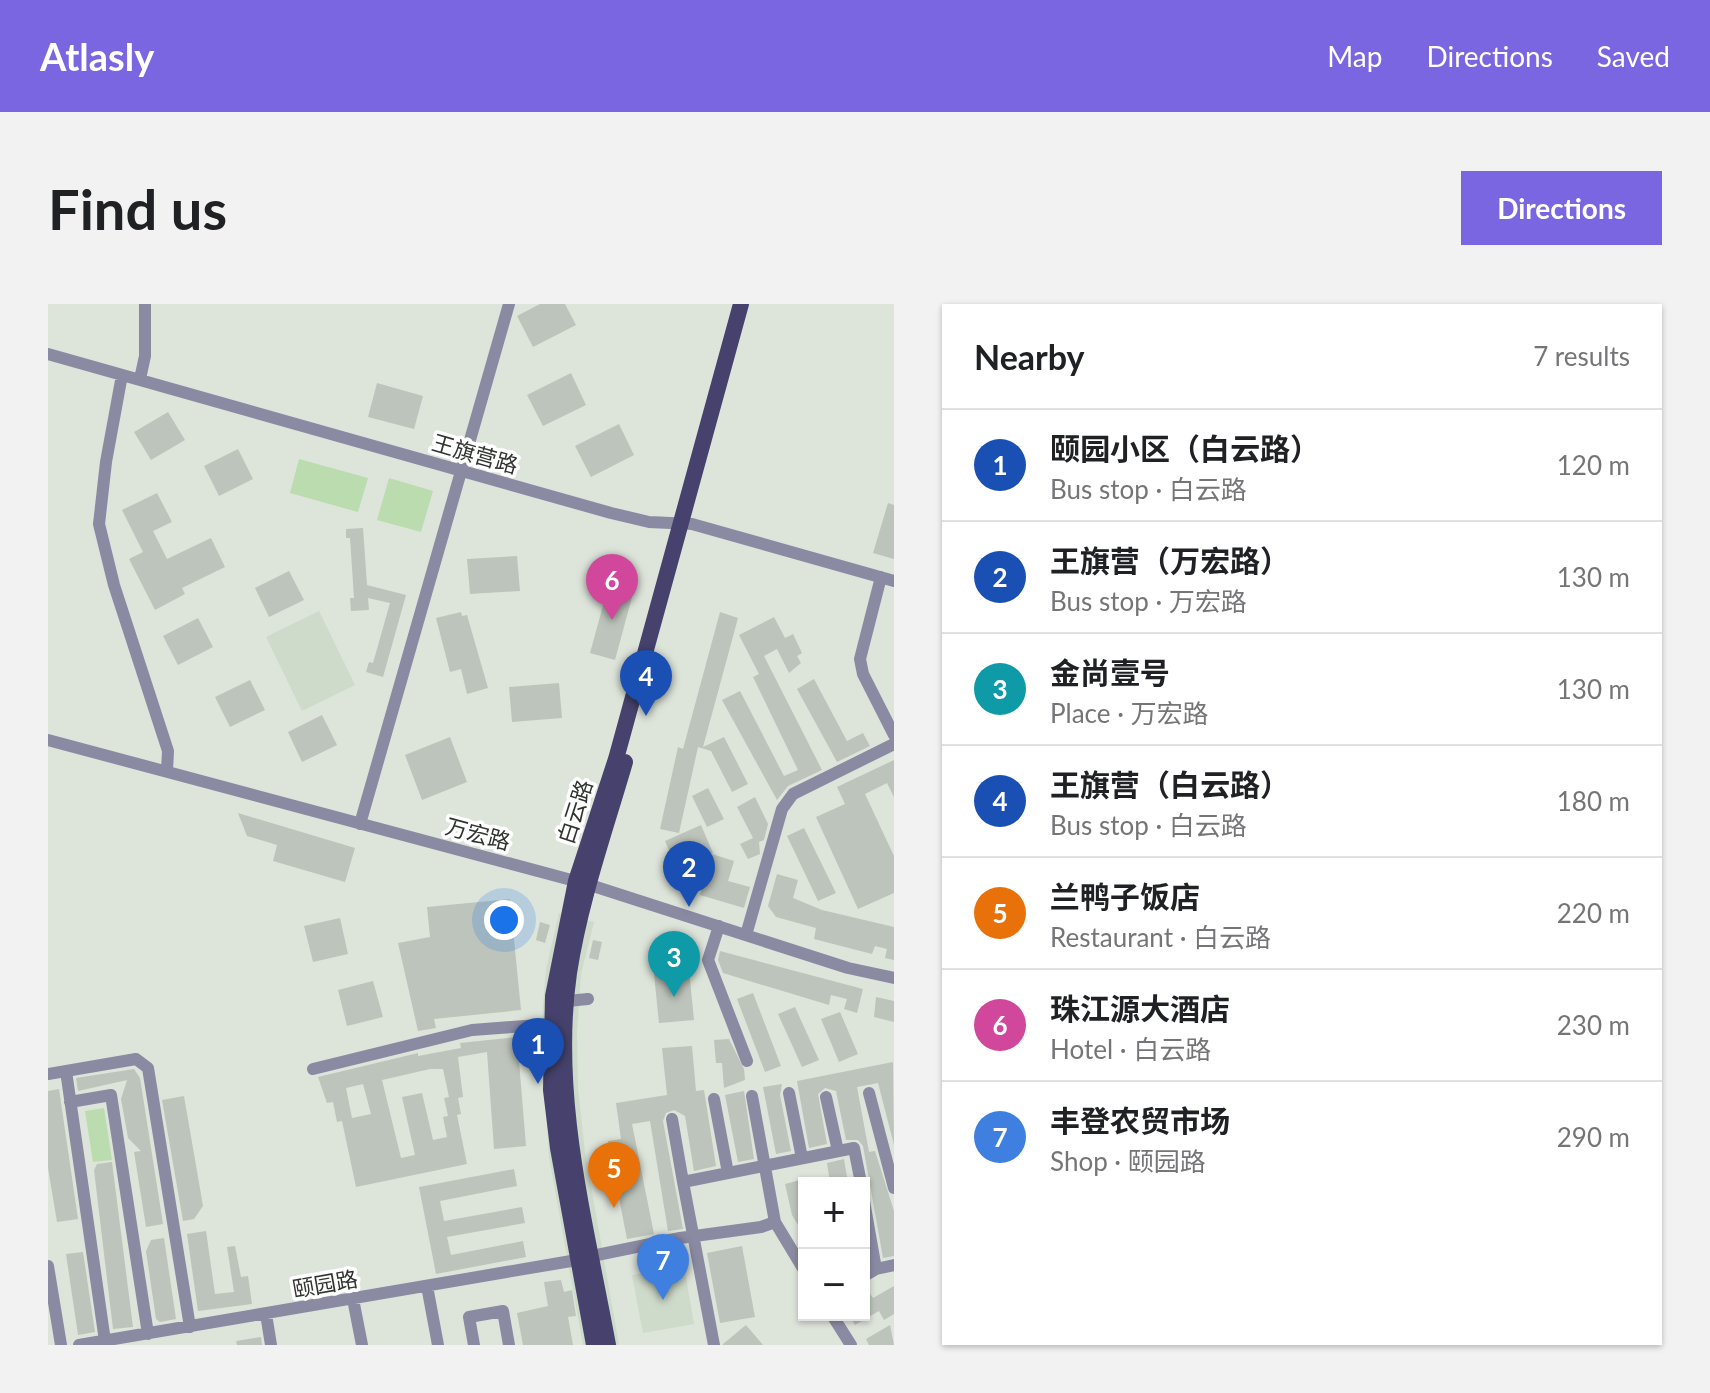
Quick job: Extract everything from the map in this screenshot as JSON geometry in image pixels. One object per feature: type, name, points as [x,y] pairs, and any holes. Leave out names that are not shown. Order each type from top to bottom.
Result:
[{"type":"main road","name":"白云路","points":[[687,524],[741,304]]},
{"type":"main road","name":"白云路","points":[[608,1345],[554,1119],[551,1024],[558,965],[752,304]]},
{"type":"main road","name":"白云路","points":[[583,883],[567,1001],[568,1103],[594,1345]]},
{"type":"street","points":[[140,379],[145,356],[145,304]]},
{"type":"street","points":[[360,824],[509,304]]},
{"type":"street","name":"王旗营路","points":[[48,354],[649,522],[687,524],[888,579]]},
{"type":"street","points":[[122,375],[106,462],[99,524],[110,571],[168,751],[167,771]]},
{"type":"street","points":[[888,579],[860,659],[863,674],[894,735]]},
{"type":"street","name":"万宏路","points":[[48,740],[583,883],[848,968],[894,978]]},
{"type":"street","points":[[746,935],[782,809],[793,794],[894,744]]},
{"type":"street","points":[[719,926],[708,960],[747,1061]]},
{"type":"street","points":[[567,1001],[588,999]]},
{"type":"street","points":[[313,1069],[388,1054],[472,1030],[551,1024]]},
{"type":"street","points":[[48,1074],[136,1059],[148,1068],[190,1327]]},
{"type":"street","points":[[66,1071],[105,1341]]},
{"type":"street","points":[[789,1093],[802,1158]]},
{"type":"street","points":[[869,1093],[894,1188]]},
{"type":"street","points":[[70,1102],[111,1095],[148,1334]]},
{"type":"street","points":[[752,1096],[775,1222],[798,1260]]},
{"type":"street","points":[[826,1097],[838,1151]]},
{"type":"street","points":[[714,1099],[728,1173]]},
{"type":"street","points":[[672,1119],[714,1345]]},
{"type":"street","points":[[683,1182],[880,1144]]},
{"type":"street","points":[[854,1148],[860,1177]]},
{"type":"street","name":"颐园路","points":[[79,1345],[427,1286],[775,1222]]},
{"type":"street","points":[[870,1235],[876,1269]]},
{"type":"street","points":[[870,1272],[894,1265]]},
{"type":"street","points":[[48,1266],[61,1345]]},
{"type":"street","points":[[427,1286],[438,1345]]},
{"type":"street","points":[[353,1299],[362,1345]]},
{"type":"street","points":[[474,1345],[469,1317],[503,1311],[509,1345]]},
{"type":"street","points":[[266,1314],[271,1345]]},
{"type":"street","points":[[836,1321],[851,1345]]},
{"type":"shaded area","points":[[319,611],[355,685],[302,711],[266,637]]},
{"type":"shaded area","points":[[559,913],[594,922],[581,974],[577,1031],[578,1089],[585,1152],[619,1345],[583,1345],[549,1157],[541,1030],[546,969]]},
{"type":"shaded area","points":[[684,1266],[694,1324],[643,1333],[632,1275]]},
{"type":"green space","points":[[299,459],[368,478],[358,512],[290,493]]},
{"type":"green space","points":[[389,478],[433,491],[421,532],[377,520]]},
{"type":"green space","points":[[104,1108],[112,1160],[93,1162],[85,1111]]},
{"type":"building","points":[[540,304],[565,304],[576,325],[533,347],[517,316]]},
{"type":"building","points":[[571,373],[586,405],[543,426],[527,395]]},
{"type":"building","points":[[377,383],[423,396],[414,429],[368,417]]},
{"type":"building","points":[[168,412],[185,440],[151,460],[134,432]]},
{"type":"building","points":[[619,424],[634,455],[591,477],[575,446]]},
{"type":"building","points":[[238,449],[253,479],[219,496],[204,466]]},
{"type":"building","points":[[157,493],[172,522],[153,531],[167,559],[211,538],[225,567],[182,588],[185,594],[155,610],[129,559],[143,552],[122,510]]},
{"type":"building","points":[[888,503],[894,505],[894,559],[873,553]]},
{"type":"building","points":[[363,528],[367,585],[406,595],[383,677],[366,672],[369,662],[373,663],[390,603],[368,598],[369,610],[351,611],[350,598],[354,598],[350,538],[346,538],[346,529]]},
{"type":"building","points":[[517,556],[520,591],[470,594],[467,559]]},
{"type":"building","points":[[289,571],[304,600],[269,617],[255,588]]},
{"type":"building","points":[[610,580],[635,586],[615,660],[590,653]]},
{"type":"building","points":[[461,612],[462,616],[467,615],[488,688],[467,694],[461,669],[450,672],[436,618]]},
{"type":"building","points":[[720,612],[738,618],[703,747],[724,737],[748,784],[732,792],[711,751],[698,747],[679,833],[660,829],[678,747],[683,749]]},
{"type":"building","points":[[774,617],[785,638],[793,634],[802,653],[797,656],[801,663],[789,673],[777,649],[764,656],[822,770],[788,786],[777,800],[722,700],[740,691],[784,776],[798,770],[753,677],[759,674],[739,635]]},
{"type":"building","points":[[198,618],[213,647],[178,665],[163,636]]},
{"type":"building","points":[[814,679],[847,741],[863,733],[870,746],[837,762],[797,689]]},
{"type":"building","points":[[250,680],[265,710],[230,727],[215,697]]},
{"type":"building","points":[[559,683],[562,718],[512,722],[509,687]]},
{"type":"building","points":[[322,715],[337,745],[302,762],[288,732]]},
{"type":"building","points":[[450,737],[467,782],[422,800],[405,755]]},
{"type":"building","points":[[894,760],[894,797],[887,783],[865,794],[894,856],[894,893],[858,909],[816,817],[845,804],[837,787]]},
{"type":"building","points":[[708,788],[724,819],[707,827],[692,796]]},
{"type":"building","points":[[755,797],[768,824],[764,840],[759,842],[760,854],[748,859],[740,844],[753,838],[737,807]]},
{"type":"building","points":[[238,813],[355,848],[345,882],[273,861],[277,845],[247,836]]},
{"type":"building","points":[[701,825],[713,853],[677,869],[665,841]]},
{"type":"building","points":[[804,828],[836,893],[818,901],[787,836]]},
{"type":"building","points":[[712,854],[734,861],[728,881],[750,887],[744,908],[700,895]]},
{"type":"building","points":[[777,874],[798,880],[793,898],[822,910],[894,927],[894,960],[885,958],[887,949],[875,946],[872,954],[814,939],[816,928],[776,917],[768,906]]},
{"type":"building","points":[[510,899],[521,1010],[434,1019],[436,1028],[418,1031],[398,943],[430,937],[427,907]]},
{"type":"building","points":[[340,918],[348,954],[313,962],[304,926]]},
{"type":"building","points":[[540,922],[550,925],[545,943],[536,940]]},
{"type":"building","points":[[593,940],[602,942],[598,960],[589,958]]},
{"type":"building","points":[[720,951],[863,989],[857,1013],[844,1009],[847,999],[831,995],[829,1005],[723,973],[718,960]]},
{"type":"building","points":[[689,970],[694,1020],[659,1023],[654,974]]},
{"type":"building","points":[[373,981],[383,1017],[347,1026],[338,990]]},
{"type":"building","points":[[753,993],[781,1066],[765,1072],[737,999]]},
{"type":"building","points":[[876,997],[894,1001],[894,1022],[874,1017]]},
{"type":"building","points":[[795,1007],[819,1060],[802,1067],[778,1014]]},
{"type":"building","points":[[840,1012],[858,1054],[839,1062],[821,1019]]},
{"type":"building","points":[[517,1037],[526,1146],[494,1149],[487,1052],[458,1057],[463,1097],[458,1098],[461,1114],[457,1115],[467,1164],[356,1187],[342,1121],[337,1122],[333,1102],[327,1103],[318,1077],[418,1053],[418,1056],[461,1048],[460,1043]],"holes":[[[443,1069],[449,1097],[444,1098],[448,1116],[443,1117],[447,1137],[433,1140],[422,1093],[402,1097],[415,1155],[401,1158],[382,1080]],[[363,1084],[371,1114],[352,1118],[346,1088]]]},
{"type":"building","points":[[729,1039],[744,1069],[745,1080],[724,1088],[722,1063],[716,1063],[714,1040]]},
{"type":"building","points":[[692,1046],[696,1091],[704,1090],[716,1166],[694,1171],[685,1116],[674,1110],[666,1113],[663,1121],[683,1229],[668,1231],[650,1121],[632,1124],[654,1234],[627,1239],[608,1141],[621,1139],[616,1103],[667,1095],[662,1048]]},
{"type":"building","points":[[893,1062],[894,1145],[878,1083],[857,1087],[869,1152],[875,1151],[894,1211],[894,1256],[883,1258],[863,1146],[858,1140],[846,1140],[836,1091],[825,1088],[818,1094],[827,1144],[809,1148],[797,1081]]},
{"type":"building","points":[[134,1069],[140,1078],[163,1224],[146,1227],[134,1152],[141,1151],[128,1138],[121,1099],[127,1080],[78,1091],[76,1078]]},
{"type":"building","points":[[782,1084],[780,1095],[791,1151],[776,1154],[763,1087]]},
{"type":"building","points":[[59,1089],[78,1219],[57,1222],[48,1168],[48,1091]]},
{"type":"building","points":[[744,1091],[754,1159],[738,1162],[725,1095]]},
{"type":"building","points":[[184,1096],[203,1206],[194,1219],[183,1221],[162,1100]]},
{"type":"building","points":[[844,1159],[847,1177],[829,1177],[827,1163]]},
{"type":"building","points":[[112,1162],[133,1327],[113,1329],[94,1170],[97,1164]]},
{"type":"building","points":[[514,1169],[517,1186],[440,1201],[444,1221],[522,1207],[525,1223],[447,1237],[451,1255],[523,1241],[526,1257],[436,1274],[419,1187]]},
{"type":"building","points":[[798,1181],[798,1225],[792,1215],[785,1184]]},
{"type":"building","points":[[206,1231],[215,1294],[234,1292],[227,1247],[235,1246],[241,1277],[248,1276],[252,1304],[198,1311],[187,1234]]},
{"type":"building","points":[[164,1238],[176,1319],[160,1322],[156,1319],[146,1251],[151,1240]]},
{"type":"building","points":[[742,1246],[755,1317],[720,1323],[707,1253]]},
{"type":"building","points":[[83,1252],[95,1332],[78,1335],[66,1254]]},
{"type":"building","points":[[561,1280],[564,1292],[572,1290],[576,1316],[568,1317],[573,1345],[523,1345],[517,1313],[548,1306],[544,1282]]},
{"type":"building","points":[[894,1286],[894,1314],[884,1320],[879,1311],[870,1316],[870,1294],[873,1298]]},
{"type":"building","points":[[746,1325],[763,1345],[723,1345],[723,1344]]},
{"type":"building","points":[[890,1325],[894,1345],[869,1345],[866,1339]]},
{"type":"building","points":[[261,1337],[262,1345],[237,1345],[236,1341]]},
{"type":"place","name":"珠江源大酒店","points":[[612,620]]},
{"type":"place","name":"王旗营（白云路）","points":[[646,716]]},
{"type":"place","name":"王旗营（万宏路）","points":[[689,907]]},
{"type":"place","name":"金尚壹号","points":[[674,997]]},
{"type":"place","name":"颐园小区（白云路）","points":[[538,1084]]},
{"type":"place","name":"兰鸭子饭店","points":[[614,1208]]},
{"type":"place","name":"丰登农贸市场","points":[[663,1300]]}]
